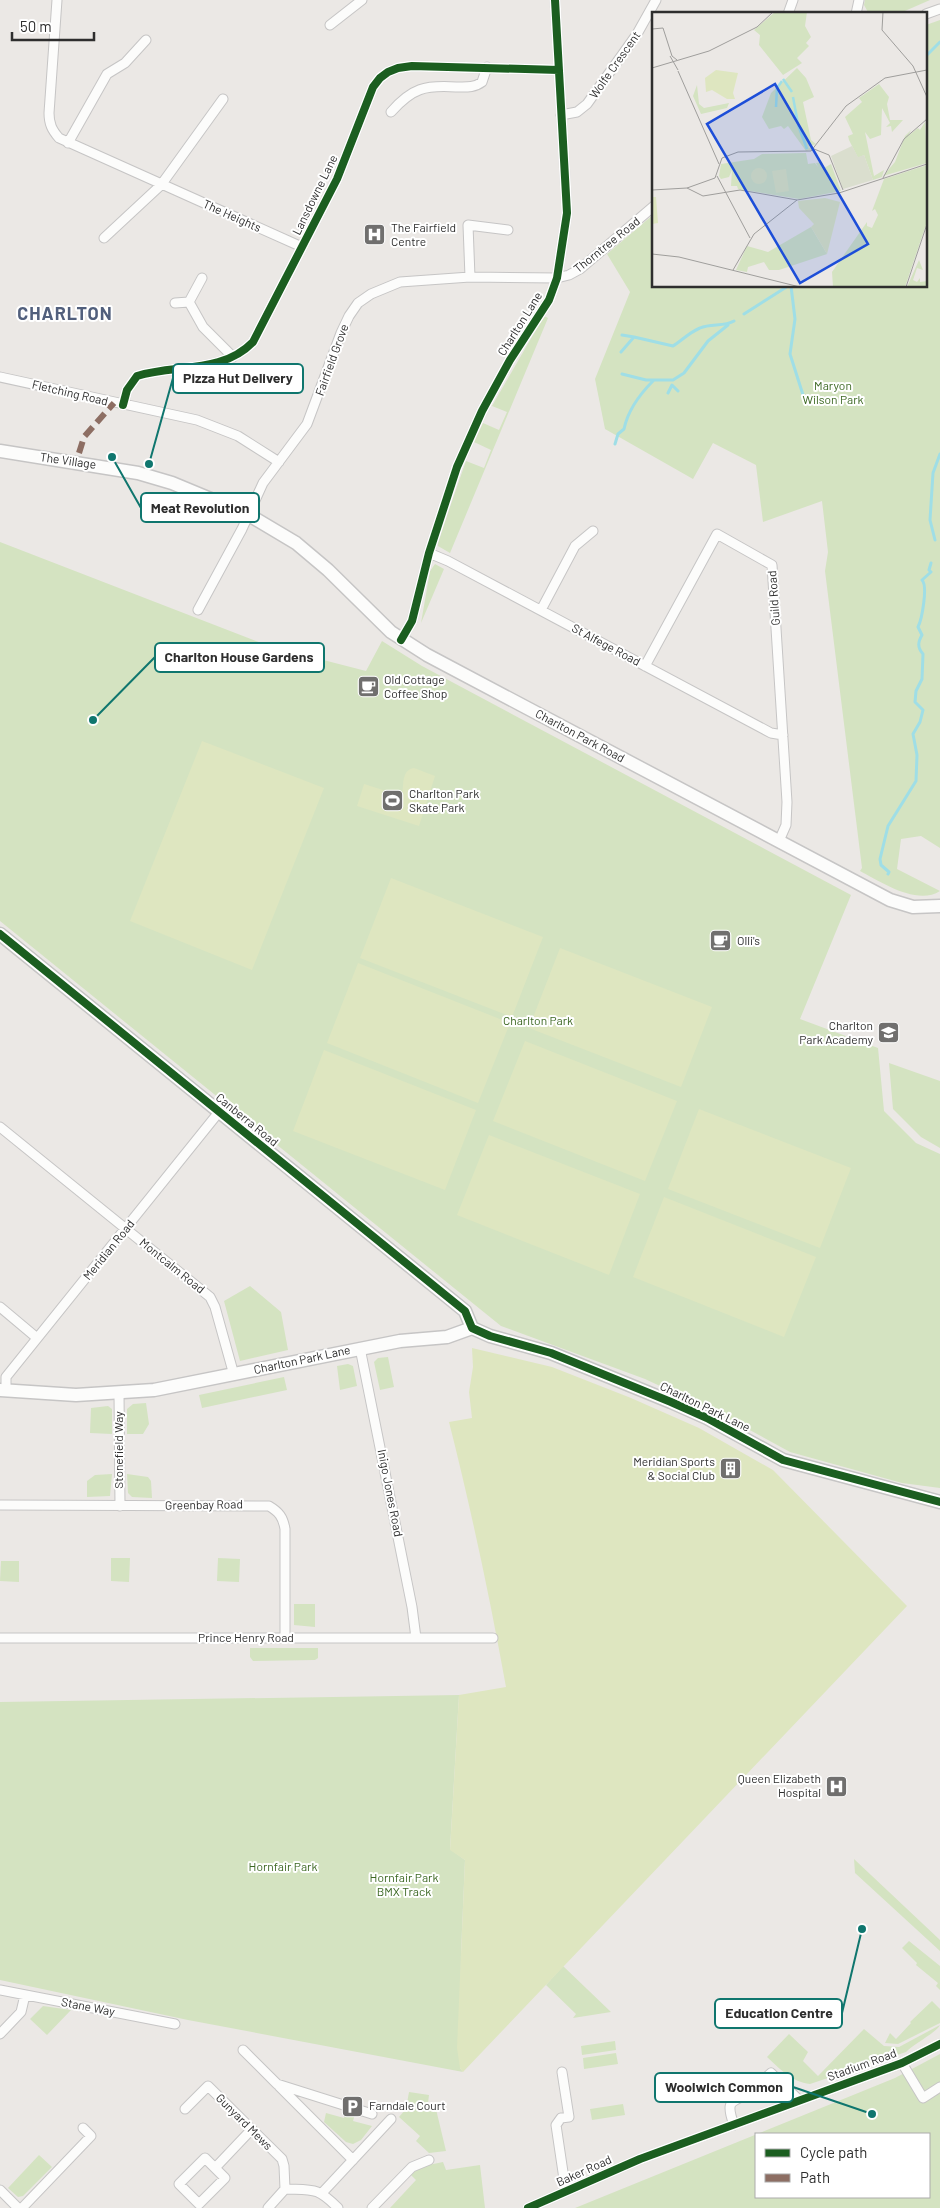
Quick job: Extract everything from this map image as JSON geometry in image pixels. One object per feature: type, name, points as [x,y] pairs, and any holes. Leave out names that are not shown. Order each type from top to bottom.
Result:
[{"type":"street","name":"The Heights","points":[[57,0],[49,121],[52,130],[68,143],[302,247]]},
{"type":"street","points":[[330,25],[362,0]]},
{"type":"street","name":"Charlton Lane","points":[[401,640],[412,621],[429,553],[457,467],[482,411],[510,360],[549,300],[557,278],[567,213],[555,0]]},
{"type":"street","name":"Wolfe Crescent","points":[[561,115],[577,112],[587,104],[637,34],[656,0]]},
{"type":"street","points":[[789,12],[793,0]]},
{"type":"street","points":[[928,13],[940,9]]},
{"type":"street","points":[[68,143],[107,74],[125,63],[146,40]]},
{"type":"street","name":"Lansdowne Lane","points":[[123,405],[127,390],[137,376],[210,365],[245,351],[259,334],[337,179],[373,87],[380,78],[393,70],[412,66],[559,70]]},
{"type":"street","points":[[391,112],[408,95],[420,88],[430,86],[475,87],[482,82],[486,67]]},
{"type":"street","points":[[104,238],[161,184],[223,99]]},
{"type":"street","name":"Thorntree Road","points":[[557,278],[569,275],[580,269],[652,208]]},
{"type":"street","points":[[470,277],[468,225],[508,230]]},
{"type":"street","name":"Fairfield Grove","points":[[198,610],[249,515],[263,483],[307,424],[340,333],[358,303],[371,294],[400,282],[470,277],[557,278]]},
{"type":"street","points":[[188,302],[202,278]]},
{"type":"street","points":[[188,302],[203,328],[233,357]]},
{"type":"street","points":[[175,303],[188,302]]},
{"type":"street","name":"Fletching Road","points":[[0,377],[197,420],[220,428],[253,444],[279,462]]},
{"type":"street","name":"The Village","points":[[0,451],[138,473],[172,483],[249,515]]},
{"type":"street","name":"Charlton Park Road","points":[[249,515],[273,528],[312,556],[401,640],[890,900],[914,907],[940,906]]},
{"type":"street","points":[[541,610],[575,546],[593,532]]},
{"type":"street","name":"Guild Road","points":[[645,666],[717,534],[772,565],[787,817],[784,831],[779,841]]},
{"type":"street","name":"St Alfege Road","points":[[429,553],[771,732],[783,735]]},
{"type":"street","name":"Canberra Road","points":[[0,934],[465,1311],[472,1328]]},
{"type":"street","name":"Meridian Road","points":[[3,1390],[6,1376],[220,1112]]},
{"type":"street","name":"Montcalm Road","points":[[0,1127],[210,1297],[215,1307],[234,1375]]},
{"type":"street","points":[[0,1308],[37,1338]]},
{"type":"street","name":"Charlton Park Lane","points":[[3,1390],[76,1395],[154,1390],[360,1348],[400,1341],[447,1337],[472,1328],[490,1336],[551,1353],[662,1398],[707,1418],[783,1460],[900,1492],[937,1499]]},
{"type":"street","name":"Inigo Jones Road","points":[[360,1348],[412,1607],[416,1638]]},
{"type":"street","name":"Stonefield Way","points":[[119,1393],[120,1506]]},
{"type":"street","name":"Greenbay Road","points":[[0,1505],[258,1504],[269,1506],[278,1512],[283,1520],[285,1529],[285,1638]]},
{"type":"street","name":"Prince Henry Road","points":[[0,1638],[492,1638]]},
{"type":"street","name":"Stane Way","points":[[0,1990],[175,2024]]},
{"type":"street","points":[[0,2034],[22,2012],[25,1995]]},
{"type":"street","name":"Stadium Road","points":[[650,2155],[902,2063],[940,2044]]},
{"type":"street","points":[[243,2050],[353,2160]]},
{"type":"street","name":"Stadium Road","points":[[902,2063],[923,2098],[940,2087]]},
{"type":"street","points":[[562,2072],[569,2117],[561,2118],[556,2125],[564,2180],[569,2190]]},
{"type":"street","points":[[734,2125],[729,2110],[730,2106],[738,2097],[753,2091],[771,2072],[799,2100]]},
{"type":"street","points":[[277,2084],[372,2114]]},
{"type":"street","name":"Gunyard Mews","points":[[185,2109],[208,2086],[282,2159],[285,2189]]},
{"type":"street","points":[[322,2193],[391,2119]]},
{"type":"street","points":[[0,2190],[20,2208],[91,2136],[83,2128]]},
{"type":"street","points":[[215,2168],[251,2130]]},
{"type":"street","name":"Baker Road","points":[[528,2208],[650,2155]]},
{"type":"street","points":[[205,2158],[215,2168],[225,2178],[199,2204],[180,2184],[205,2158]]},
{"type":"street","points":[[372,2208],[412,2167],[429,2160]]},
{"type":"street","points":[[268,2208],[285,2189],[316,2190],[338,2208]]},
{"type":"green space","points":[[865,0],[930,0],[903,12],[868,12],[864,5]]},
{"type":"green space","name":"Maryon Wilson Park","points":[[940,20],[940,848],[921,836],[901,839],[897,869],[940,891],[931,895],[921,896],[899,891],[860,871],[862,868],[825,571],[828,552],[822,501],[763,522],[756,465],[713,443],[693,479],[605,429],[595,379],[630,292],[607,254],[652,216],[652,288],[928,288],[928,24]]},
{"type":"green space","points":[[544,316],[548,318],[450,553],[438,546],[438,541],[466,461],[484,468],[491,450],[474,442],[483,423],[499,430],[507,412],[492,406]]},
{"type":"green space","name":"Charlton Park","points":[[0,542],[269,646],[366,671],[382,641],[422,666],[851,895],[800,1019],[878,1048],[884,1111],[916,1143],[940,1154],[940,1488],[902,1483],[790,1452],[722,1415],[645,1379],[501,1326],[0,921]]},
{"type":"green space","points":[[435,564],[444,569],[421,623],[430,571]]},
{"type":"green space","points":[[202,741],[324,788],[252,970],[130,921]]},
{"type":"green space","name":"Charlton Park Skate Park","points":[[414,768],[435,776],[419,826],[357,806],[364,784],[402,796],[405,775],[410,769]]},
{"type":"green space","points":[[391,878],[543,937],[512,1017],[360,958]]},
{"type":"green space","points":[[560,948],[712,1007],[681,1087],[529,1028]]},
{"type":"green space","points":[[358,963],[510,1023],[478,1103],[327,1043]]},
{"type":"green space","points":[[525,1041],[677,1101],[645,1181],[493,1121]]},
{"type":"green space","points":[[324,1050],[476,1110],[445,1190],[293,1131]]},
{"type":"green space","points":[[889,1063],[940,1081],[940,1148],[921,1137],[893,1109]]},
{"type":"green space","points":[[699,1109],[851,1168],[820,1248],[668,1189]]},
{"type":"green space","points":[[489,1135],[640,1194],[609,1275],[457,1215]]},
{"type":"green space","points":[[664,1197],[816,1257],[784,1337],[633,1277]]},
{"type":"green space","points":[[250,1286],[281,1312],[288,1350],[240,1361],[224,1301]]},
{"type":"green space","points":[[472,1348],[552,1367],[631,1398],[699,1428],[773,1470],[907,1606],[463,2072],[460,2068],[457,2048],[465,1860],[450,1850],[459,1695],[506,1687],[480,1554],[449,1422],[472,1418],[469,1392],[473,1367]]},
{"type":"green space","points":[[388,1357],[394,1387],[380,1390],[374,1362],[378,1358]]},
{"type":"green space","points":[[348,1364],[353,1366],[357,1386],[340,1390],[337,1366]]},
{"type":"green space","points":[[284,1377],[287,1390],[202,1408],[199,1395]]},
{"type":"green space","points":[[146,1403],[149,1424],[143,1434],[127,1434],[127,1409],[133,1404]]},
{"type":"green space","points":[[108,1406],[112,1409],[112,1434],[90,1433],[91,1408]]},
{"type":"green space","points":[[112,1474],[110,1496],[87,1497],[87,1481],[95,1475]]},
{"type":"green space","points":[[127,1474],[148,1477],[151,1481],[152,1498],[132,1497],[128,1493]]},
{"type":"green space","points":[[111,1558],[130,1558],[129,1582],[111,1581]]},
{"type":"green space","points":[[218,1558],[240,1559],[239,1582],[217,1581]]},
{"type":"green space","points":[[1,1561],[19,1561],[19,1582],[0,1581]]},
{"type":"green space","points":[[294,1604],[315,1604],[315,1627],[294,1625]]},
{"type":"green space","points":[[250,1648],[318,1648],[318,1658],[315,1660],[253,1661],[250,1657]]},
{"type":"green space","name":"Hornfair Park","points":[[459,1695],[450,1849],[465,1860],[461,1953],[460,2068],[463,2072],[188,2020],[0,1980],[0,1702]]},
{"type":"green space","points":[[854,1859],[940,1940],[940,1951],[855,1873]]},
{"type":"green space","points":[[909,1941],[940,1966],[940,1990],[936,1986],[938,1983],[916,1965],[917,1963],[902,1948]]},
{"type":"green space","points":[[563,1966],[611,2012],[573,2018],[576,2014],[546,1985]]},
{"type":"green space","points":[[932,2001],[940,2009],[940,2023],[898,2044],[885,2043],[890,2033],[896,2039],[910,2022]]},
{"type":"green space","points":[[43,2006],[71,2010],[47,2035],[30,2019]]},
{"type":"green space","points":[[940,2025],[935,2031],[906,2052],[810,2084],[792,2078],[767,2057],[789,2034],[808,2052],[803,2061],[818,2076],[864,2029],[884,2046],[899,2047]]},
{"type":"green space","points":[[615,2041],[616,2050],[582,2055],[581,2046]]},
{"type":"green space","points":[[616,2053],[618,2064],[584,2069],[583,2058]]},
{"type":"green space","points":[[940,2054],[940,2208],[575,2208],[755,2134],[755,2198],[930,2198],[930,2133],[759,2133],[895,2078]]},
{"type":"green space","points":[[409,2092],[429,2095],[428,2103],[435,2105],[446,2151],[429,2153],[416,2141],[420,2136],[399,2117],[406,2109]]},
{"type":"green space","points":[[623,2104],[625,2115],[592,2120],[590,2109]]},
{"type":"green space","points":[[346,2112],[355,2114],[353,2121],[372,2126],[361,2140],[353,2144],[346,2142],[324,2122],[326,2113],[344,2118]]},
{"type":"green space","points":[[39,2155],[52,2167],[23,2196],[18,2197],[8,2188]]},
{"type":"green space","points":[[443,2162],[446,2170],[480,2165],[485,2208],[390,2208],[416,2180],[410,2174],[419,2167]]},
{"type":"waterway","points":[[928,54],[940,42]]},
{"type":"waterway","points":[[744,314],[785,288]]},
{"type":"waterway","points":[[791,288],[795,319],[790,354],[804,398],[809,404]]},
{"type":"waterway","points":[[621,352],[634,337],[673,346],[700,328],[734,321]]},
{"type":"waterway","points":[[622,374],[646,380],[673,380],[684,373],[708,341],[728,325]]},
{"type":"waterway","points":[[622,335],[634,337]]},
{"type":"waterway","points":[[615,444],[618,434],[624,429],[628,415],[635,403],[653,381]]},
{"type":"waterway","points":[[668,393],[672,385],[678,391]]},
{"type":"waterway","points":[[935,540],[930,520],[933,473],[940,454]]},
{"type":"waterway","points":[[888,874],[889,872],[881,865],[880,859],[888,826],[916,781],[917,755],[913,734],[920,722],[923,710],[915,702],[916,691],[922,679],[923,654],[919,644],[922,635],[918,627],[923,610],[924,583],[922,580],[931,572],[929,570],[931,563]]},
{"type":"marked path","points":[[79,453],[84,437],[114,403]]},
{"type":"cycle path","points":[[401,640],[412,621],[429,553],[457,467],[482,411],[510,360],[549,300],[557,278],[567,213],[555,0]]},
{"type":"cycle path","points":[[123,405],[127,390],[137,376],[152,372],[213,364],[241,352],[253,342],[337,179],[373,87],[380,78],[398,68],[412,66],[559,70]]},
{"type":"cycle path","points":[[0,934],[465,1311],[472,1328],[490,1336],[551,1353],[671,1402],[707,1418],[783,1460],[940,1502]]},
{"type":"cycle path","points":[[528,2208],[640,2159],[902,2063],[940,2044]]},
{"type":"place","name":"The Fairfield Centre","points":[[375,235]]},
{"type":"place","name":"Meat Revolution","points":[[112,457]]},
{"type":"place","name":"Pizza Hut Delivery","points":[[149,464]]},
{"type":"place","name":"Old Cottage Coffee Shop","points":[[368,687]]},
{"type":"place","name":"Charlton House Gardens","points":[[93,720]]},
{"type":"place","name":"Charlton Park Skate Park","points":[[393,801]]},
{"type":"place","name":"Olli's","points":[[721,941]]},
{"type":"place","name":"Charlton Park Academy","points":[[889,1033]]},
{"type":"place","name":"Meridian Sports & Social Club","points":[[731,1469]]},
{"type":"place","name":"Queen Elizabeth Hospital","points":[[837,1786]]},
{"type":"place","name":"Education Centre","points":[[862,1929]]},
{"type":"place","name":"Farndale Court","points":[[353,2106]]},
{"type":"place","name":"Woolwich Common","points":[[872,2114]]},
{"type":"district","name":"CHARLTON","points":[[65,314]]},
{"type":"park label","name":"Hornfair Park BMX Track","points":[[404,1885]]}]
